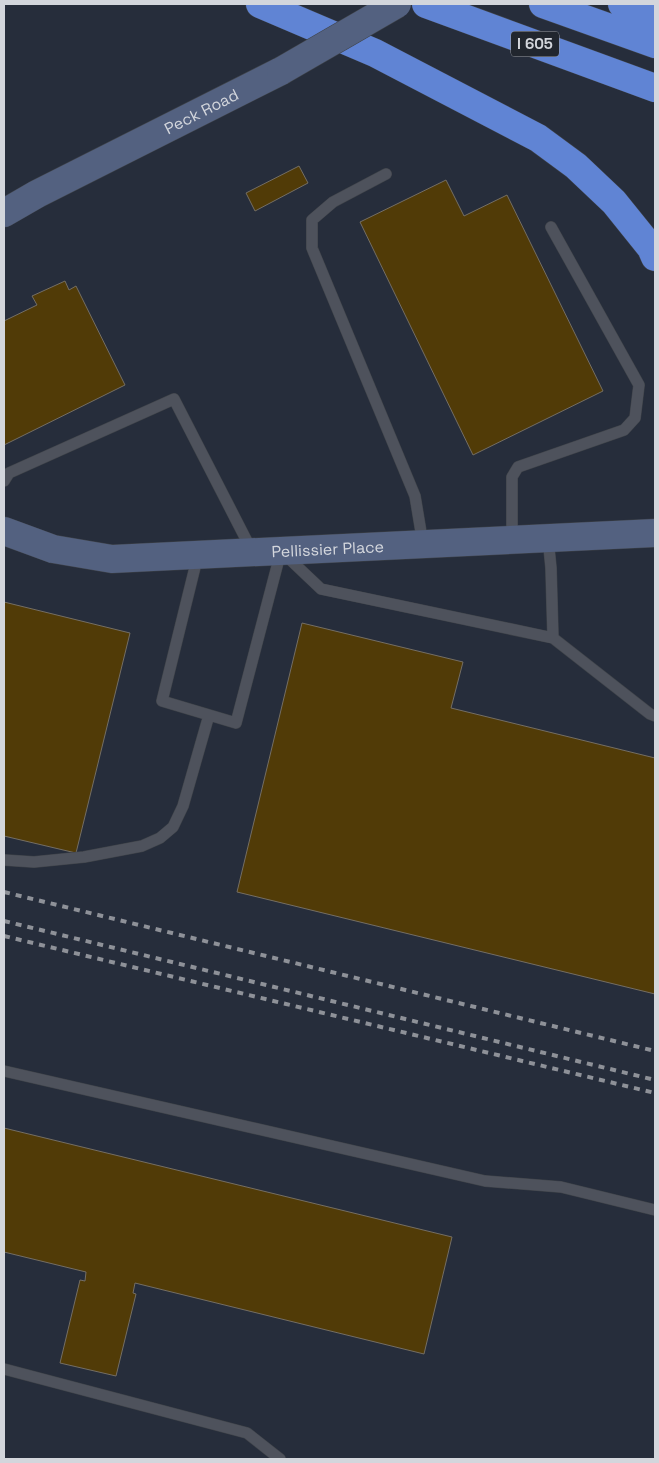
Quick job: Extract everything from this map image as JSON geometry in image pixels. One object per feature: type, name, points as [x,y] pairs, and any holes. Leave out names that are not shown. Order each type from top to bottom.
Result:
[{"type":"highway","points":[[260,4],[375,53],[538,138],[576,166],[614,202],[655,257]]},
{"type":"highway","name":"I 605","points":[[426,4],[655,88]]},
{"type":"highway","points":[[543,4],[655,44]]},
{"type":"highway","points":[[622,4],[655,16]]},
{"type":"main road","name":"Peck Road","points":[[4,212],[281,70],[397,4]]},
{"type":"main road","name":"Pellissier Place","points":[[4,531],[53,550],[112,559],[655,533]]},
{"type":"lane","points":[[386,174],[333,202],[312,220],[312,248],[416,496],[423,544]]},
{"type":"lane","points":[[512,540],[512,477],[518,467],[624,430],[635,418],[639,385],[551,227]]},
{"type":"lane","points":[[4,481],[8,473],[174,399],[253,552]]},
{"type":"lane","points":[[548,538],[553,638]]},
{"type":"lane","points":[[198,555],[162,701],[237,722],[280,551],[321,589],[553,638],[655,716]]},
{"type":"lane","points":[[4,860],[9,862],[34,862],[84,858],[142,846],[160,838],[173,827],[183,806],[209,715]]},
{"type":"lane","points":[[4,1071],[485,1181],[561,1187],[655,1210]]},
{"type":"lane","points":[[4,1369],[247,1433],[280,1459]]},
{"type":"shaded area","points":[[4,4],[655,4],[655,1459],[4,1459]]},
{"type":"building","points":[[299,166],[308,183],[255,211],[246,193]]},
{"type":"building","points":[[446,180],[464,216],[507,195],[603,391],[473,455],[360,222]]},
{"type":"building","points":[[65,281],[69,290],[76,286],[125,385],[4,445],[4,321],[37,305],[32,296]]},
{"type":"building","points":[[4,602],[130,633],[76,853],[4,836]]},
{"type":"building","points":[[302,623],[463,662],[451,708],[655,758],[655,994],[237,892]]},
{"type":"building","points":[[4,1128],[452,1237],[424,1354],[135,1283],[133,1293],[136,1294],[116,1376],[60,1363],[80,1280],[85,1281],[86,1272],[4,1252]]},
{"type":"railway","points":[[4,892],[655,1051]]},
{"type":"railway","points":[[4,921],[655,1080]]},
{"type":"railway","points":[[4,936],[655,1093]]}]
